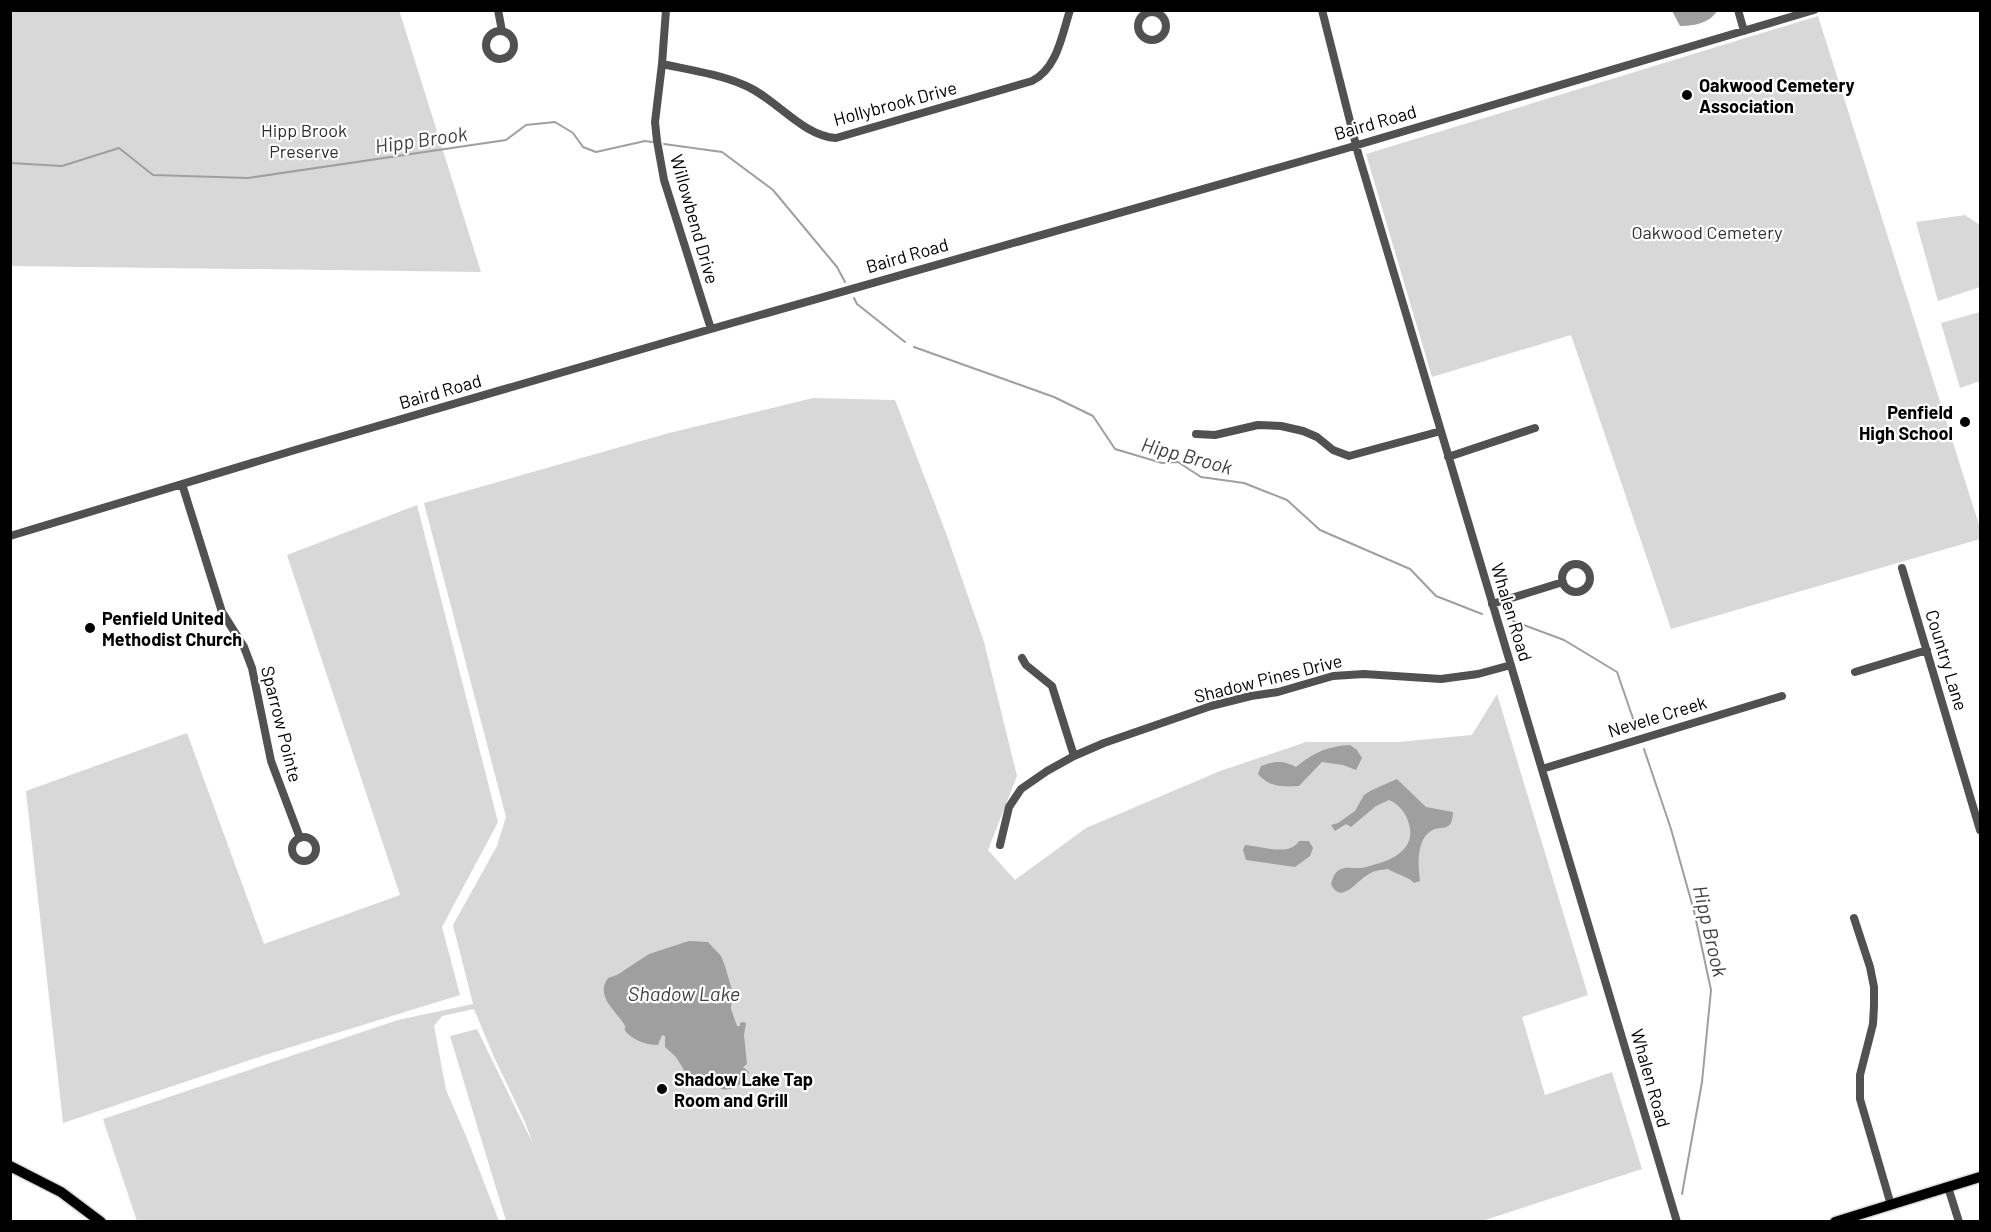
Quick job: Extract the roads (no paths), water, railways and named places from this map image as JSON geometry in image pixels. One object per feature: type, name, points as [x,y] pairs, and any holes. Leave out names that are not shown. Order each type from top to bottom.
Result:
[{"type":"main road","points":[[10,1166],[61,1192],[101,1221]]},
{"type":"main road","points":[[1835,1221],[1980,1177]]},
{"type":"street","points":[[498,10],[502,31]]},
{"type":"street","name":"Willowbend Drive","points":[[666,10],[655,122],[659,159],[711,329]]},
{"type":"street","name":"Hollybrook Drive","points":[[662,64],[717,76],[745,85],[776,104],[811,131],[828,138],[836,138],[1021,85],[1040,77],[1047,71],[1055,56],[1070,10]]},
{"type":"street","name":"Whalen Road","points":[[1322,10],[1356,145],[1677,1221]]},
{"type":"street","points":[[1738,10],[1744,31]]},
{"type":"street","name":"Baird Road","points":[[10,536],[711,329],[1356,145],[1814,10]]},
{"type":"street","points":[[1196,434],[1215,435],[1258,425],[1281,426],[1317,437],[1333,450],[1349,456],[1441,431]]},
{"type":"street","points":[[1448,457],[1535,428]]},
{"type":"street","name":"Sparrow Pointe","points":[[182,484],[222,612],[244,647],[256,678],[271,761],[300,837]]},
{"type":"street","name":"Country Lane","points":[[1902,568],[1980,830]]},
{"type":"street","points":[[1492,604],[1563,582]]},
{"type":"street","points":[[1856,672],[1927,650]]},
{"type":"street","points":[[1022,658],[1026,665],[1052,686],[1074,756]]},
{"type":"street","name":"Shadow Pines Drive","points":[[1000,846],[1010,807],[1017,794],[1035,778],[1074,756],[1104,743],[1211,706],[1278,692],[1333,676],[1364,674],[1441,679],[1478,674],[1510,665]]},
{"type":"street","name":"Nevele Creek","points":[[1542,769],[1782,696]]},
{"type":"street","points":[[1854,918],[1874,987],[1873,1024],[1860,1075],[1860,1099],[1891,1204]]},
{"type":"street","points":[[1948,1187],[1959,1221]]},
{"type":"water","points":[[1672,11],[1717,11],[1701,23],[1680,26]]},
{"type":"water","points":[[1350,745],[1362,758],[1356,770],[1343,765],[1322,762],[1299,786],[1271,784],[1258,774],[1261,766],[1266,764],[1283,762],[1296,767],[1321,751]]},
{"type":"water","points":[[1397,779],[1426,807],[1453,812],[1451,823],[1446,827],[1431,831],[1423,840],[1420,847],[1420,881],[1414,883],[1388,869],[1380,870],[1339,893],[1331,884],[1334,875],[1339,870],[1363,868],[1381,863],[1406,847],[1410,833],[1408,820],[1399,807],[1389,800],[1376,806],[1351,827],[1346,824],[1335,831],[1331,825],[1355,811],[1364,795]]},
{"type":"water","points":[[1299,841],[1309,841],[1313,848],[1310,856],[1295,867],[1246,860],[1243,850],[1245,845],[1289,849]]},
{"type":"water","name":"Shadow Lake","points":[[689,941],[708,942],[721,956],[732,990],[731,1009],[737,1026],[743,1022],[746,1023],[744,1035],[747,1064],[743,1067],[749,1072],[739,1085],[730,1089],[710,1087],[690,1080],[676,1057],[665,1047],[665,1036],[662,1035],[658,1045],[645,1043],[630,1036],[605,997],[604,991],[608,978],[617,975],[649,954]]},
{"type":"waterway","name":"Hipp Brook","points":[[10,163],[62,166],[119,148],[153,175],[248,178],[506,140],[526,125],[555,122],[573,133],[583,147],[596,152],[645,141],[652,142]]},
{"type":"waterway","name":"Hipp Brook","points":[[664,144],[722,152],[773,190],[837,267],[845,282]]},
{"type":"waterway","name":"Hipp Brook","points":[[854,298],[857,304],[905,342]]},
{"type":"waterway","name":"Hipp Brook","points":[[914,347],[1054,397],[1093,416],[1115,449],[1162,463],[1178,462],[1201,477],[1244,483],[1287,500],[1320,530],[1410,569],[1436,596],[1482,614]]},
{"type":"waterway","name":"Hipp Brook","points":[[1513,621],[1564,640],[1617,672],[1637,730]]},
{"type":"waterway","name":"Hipp Brook","points":[[1644,749],[1671,829],[1694,911],[1711,990],[1702,1082],[1682,1194]]},
{"type":"place","name":"Oakwood Cemetery Association","points":[[1687,95]]},
{"type":"place","name":"Penfield High School","points":[[1965,422]]},
{"type":"place","name":"Penfield United Methodist Church","points":[[90,628]]},
{"type":"place","name":"Shadow Lake Tap Room and Grill","points":[[662,1089]]},
{"type":"park label","name":"Hipp Brook Preserve","points":[[304,140]]},
{"type":"park label","name":"Oakwood Cemetery","points":[[1707,232]]}]
